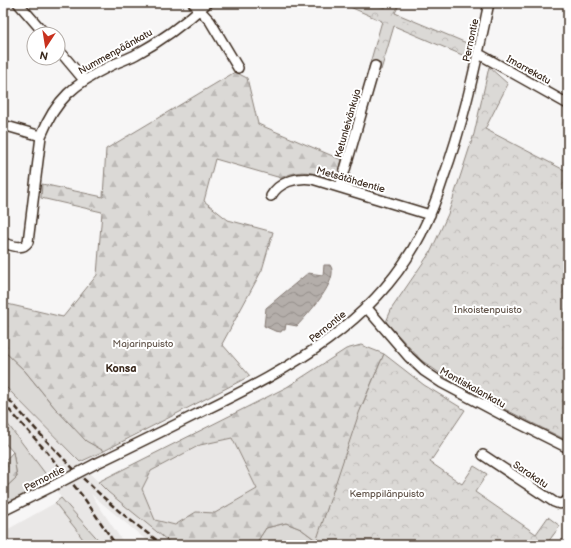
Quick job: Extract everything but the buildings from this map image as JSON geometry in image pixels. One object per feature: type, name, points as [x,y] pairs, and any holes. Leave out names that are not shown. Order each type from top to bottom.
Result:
[{"type":"street","points":[[18,3],[38,26]]},
{"type":"street","name":"Nummenpäänkatu","points":[[3,243],[16,247],[26,245],[29,237],[40,136],[46,122],[56,106],[69,92],[84,80],[154,44],[176,29],[196,6],[207,3]]},
{"type":"street","name":"Pernontie","points":[[3,510],[259,384],[316,350],[366,308],[393,277],[406,259],[421,235],[430,215],[465,112],[479,54],[489,3]]},
{"type":"street","points":[[196,6],[218,32],[238,68]]},
{"type":"street","name":"Imarrekatu","points":[[479,54],[568,104]]},
{"type":"street","points":[[66,59],[84,80]]},
{"type":"street","name":"Ketunleivänkuja","points":[[340,187],[375,66]]},
{"type":"street","points":[[3,125],[40,136]]},
{"type":"street","name":"Metsätähdentie","points":[[271,196],[274,190],[284,183],[303,178],[312,179],[430,215]]},
{"type":"street","name":"Montiskalankatu","points":[[366,308],[409,357],[424,371],[442,383],[568,448]]},
{"type":"street","name":"Sarakatu","points":[[483,454],[554,502],[562,504],[568,499]]},
{"type":"shaded area","points":[[3,384],[108,492],[173,545],[152,545],[91,494],[125,545],[103,545],[61,498],[51,481],[3,418]]},
{"type":"shaded area","points":[[232,437],[257,489],[215,513],[196,512],[175,525],[155,520],[142,489],[151,471],[200,445]]},
{"type":"shaded area","points":[[55,503],[87,545],[3,545],[3,532]]},
{"type":"green space","points":[[341,3],[372,3],[385,8],[387,3],[400,3],[395,13],[469,44],[467,57],[394,26],[381,70],[369,67],[382,21]]},
{"type":"green space","name":"Inkoistenpuisto","points":[[489,67],[508,84],[485,129],[568,172],[568,441],[455,384],[421,360],[386,322],[392,308],[431,251],[448,214],[474,134]]},
{"type":"green space","name":"Majarinpuisto","points":[[235,72],[247,78],[258,124],[342,160],[337,180],[302,172],[281,178],[215,159],[204,201],[228,220],[273,232],[262,270],[222,344],[250,376],[104,451],[86,441],[55,408],[25,371],[3,350],[3,303],[63,317],[97,275],[102,212],[41,198],[42,184],[103,197],[106,149]]},
{"type":"green space","points":[[361,345],[384,354],[363,403],[317,541],[301,529],[286,523],[266,528],[255,545],[173,545],[108,492],[98,482],[287,387],[346,349]],"holes":[[[232,438],[257,489],[215,513],[196,512],[175,525],[155,520],[142,489],[151,471],[200,445]]]},
{"type":"green space","points":[[3,350],[25,371],[55,408],[86,440],[104,451],[80,462],[3,384]]},
{"type":"green space","name":"Kemppilänpuisto","points":[[384,354],[424,385],[465,410],[430,462],[462,484],[474,466],[487,474],[475,492],[536,534],[548,517],[560,526],[548,542],[553,545],[315,545],[359,413]]},
{"type":"green space","points":[[3,418],[51,481],[8,502],[3,502],[3,490],[17,477],[13,452],[3,441]]},
{"type":"green space","points":[[13,452],[17,477],[3,490],[3,463]]},
{"type":"green space","points":[[61,498],[103,545],[87,545],[55,503]]},
{"type":"green space","points":[[286,523],[301,529],[317,541],[315,545],[255,545],[266,528]]},
{"type":"water","points":[[324,265],[330,265],[332,271],[331,279],[321,297],[297,326],[286,324],[285,330],[282,330],[281,332],[264,326],[266,308],[308,273],[323,275]]},
{"type":"railway","points":[[3,393],[83,479],[118,510],[163,545]]},
{"type":"railway","points":[[3,403],[46,451],[84,498],[116,545]]},
{"type":"district","name":"Konsa","points":[[121,368]]}]
